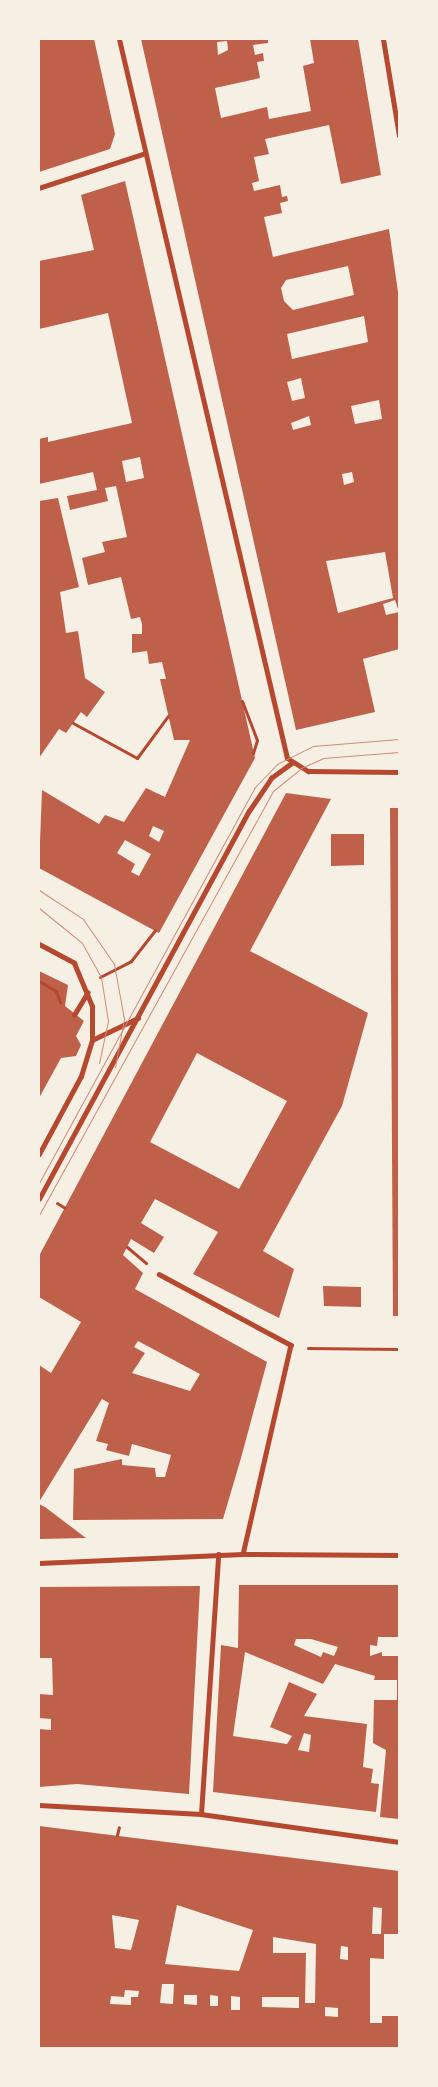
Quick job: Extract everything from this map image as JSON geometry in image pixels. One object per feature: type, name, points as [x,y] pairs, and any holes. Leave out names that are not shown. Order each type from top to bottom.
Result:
[{"type":"street","points":[[118,39],[143,154],[287,758],[292,763],[327,773],[399,772]]},
{"type":"street","points":[[383,39],[399,136]]},
{"type":"street","points":[[39,188],[143,154]]},
{"type":"street","points":[[39,1199],[139,1018],[249,811],[272,778],[292,763]]},
{"type":"street","points":[[39,944],[74,963],[85,985],[92,1006],[92,1040],[81,1076],[39,1154]]},
{"type":"street","points":[[74,1015],[87,992]]},
{"type":"street","points":[[92,1040],[139,1018]]},
{"type":"street","points":[[159,1274],[291,1345],[243,1554]]},
{"type":"street","points":[[39,1563],[243,1554],[399,1555]]},
{"type":"street","points":[[201,1814],[218,1555]]},
{"type":"street","points":[[39,1805],[201,1814],[399,1842]]},
{"type":"path","points":[[248,697],[243,701],[258,740],[253,753]]},
{"type":"path","points":[[73,723],[137,758],[168,716]]},
{"type":"path","points":[[85,985],[131,961],[155,930]]},
{"type":"path","points":[[39,981],[56,991]]},
{"type":"path","points":[[58,1203],[65,1208]]},
{"type":"path","points":[[127,1247],[159,1274]]},
{"type":"path","points":[[291,1345],[316,1350],[399,1349]]},
{"type":"building","points":[[39,39],[94,39],[115,134],[110,149],[39,172]]},
{"type":"building","points":[[141,39],[268,39],[268,43],[253,45],[255,55],[263,53],[264,61],[257,62],[260,78],[215,88],[221,118],[267,107],[269,119],[311,111],[303,66],[314,63],[310,39],[358,39],[381,175],[341,184],[329,125],[265,139],[269,154],[254,157],[259,181],[252,183],[254,191],[280,185],[282,197],[287,196],[288,201],[280,203],[282,213],[264,217],[273,257],[389,229],[399,299],[399,612],[399,649],[363,659],[375,712],[296,730]],"holes":[[[227,41],[228,50],[218,55],[217,42]],[[348,266],[354,295],[293,310],[284,301],[281,288],[286,280]],[[364,316],[368,342],[292,359],[287,334]],[[301,378],[305,398],[292,401],[287,382]],[[379,400],[382,419],[355,424],[351,406]],[[309,416],[311,425],[293,430],[291,423]],[[352,472],[354,482],[344,485],[342,474]],[[385,552],[393,598],[338,613],[326,561]],[[395,600],[399,612],[386,615],[383,604]]]},
{"type":"building","points":[[125,181],[255,758],[159,933],[39,868],[42,790],[99,824],[105,815],[124,822],[146,788],[165,797],[190,740],[174,740],[160,679],[166,679],[162,662],[149,664],[147,651],[132,653],[132,634],[142,634],[142,624],[140,617],[131,619],[121,577],[88,585],[82,558],[105,552],[102,542],[127,537],[116,486],[105,488],[108,501],[70,510],[67,496],[97,490],[93,472],[39,484],[39,439],[48,437],[48,442],[132,423],[108,313],[39,329],[39,261],[94,250],[81,195]],"holes":[[[140,457],[144,478],[126,482],[122,461]],[[153,826],[164,831],[159,842],[149,836]],[[125,840],[151,854],[139,876],[131,872],[135,864],[117,853]]]},
{"type":"building","points":[[58,498],[79,587],[60,592],[66,633],[78,631],[85,678],[105,692],[87,717],[81,712],[66,733],[59,729],[39,758],[39,501]]},
{"type":"building","points":[[286,793],[331,799],[250,951],[368,1013],[342,1106],[263,1251],[294,1269],[279,1318],[193,1274],[218,1232],[155,1199],[141,1223],[164,1237],[154,1253],[131,1239],[123,1255],[143,1273],[135,1289],[267,1362],[223,1519],[73,1520],[74,1469],[122,1459],[122,1465],[155,1468],[156,1477],[165,1477],[171,1455],[132,1444],[129,1456],[106,1450],[108,1444],[96,1441],[109,1403],[102,1399],[39,1502],[39,1365],[51,1373],[81,1322],[39,1297],[39,1256]],"holes":[[[197,1053],[287,1101],[239,1189],[150,1142]],[[138,1341],[200,1374],[190,1391],[132,1373],[145,1353],[134,1347]]]},
{"type":"building","points":[[390,808],[399,808],[399,1316],[393,1316]]},
{"type":"building","points":[[331,834],[364,834],[364,865],[331,866]]},
{"type":"building","points":[[39,971],[68,985],[65,1006],[84,1021],[76,1036],[81,1045],[76,1056],[61,1058],[39,1098]]},
{"type":"building","points":[[323,1286],[361,1287],[361,1307],[324,1306]]},
{"type":"building","points":[[39,1504],[45,1507],[86,1538],[39,1539]]},
{"type":"building","points":[[239,1585],[399,1585],[399,1637],[378,1637],[377,1646],[370,1645],[370,1656],[382,1652],[382,1656],[399,1656],[399,1819],[380,1817],[386,1750],[373,1743],[374,1700],[397,1700],[397,1680],[374,1680],[375,1676],[335,1664],[323,1684],[245,1652],[233,1736],[287,1744],[292,1736],[270,1727],[289,1682],[317,1694],[304,1716],[367,1724],[363,1767],[373,1769],[371,1783],[379,1784],[376,1812],[213,1792],[221,1645],[238,1648]],"holes":[[[296,1639],[311,1639],[338,1647],[334,1656],[323,1652],[321,1657],[294,1645]],[[304,1733],[311,1735],[309,1752],[298,1750]]]},
{"type":"building","points":[[200,1586],[189,1794],[77,1784],[39,1787],[39,1729],[51,1730],[51,1719],[39,1718],[39,1694],[53,1695],[52,1658],[39,1658],[39,1587]]},
{"type":"building","points":[[39,1826],[399,1871],[399,1934],[384,1934],[384,1959],[370,1958],[370,2023],[382,2023],[382,2016],[399,2016],[399,2048],[39,2048]],"holes":[[[177,1905],[253,1930],[239,1971],[165,1964]],[[373,1907],[382,1908],[381,1934],[372,1934]],[[112,1915],[139,1920],[131,1950],[115,1948]],[[273,1937],[316,1944],[315,2003],[305,2003],[306,1953],[273,1953]],[[341,1946],[348,1947],[348,1960],[340,1959]],[[162,1984],[174,1984],[173,2004],[160,2003]],[[125,1990],[139,1991],[138,1997],[131,1997],[131,2005],[110,2004],[111,1996],[124,1997]],[[184,1995],[197,1995],[197,2005],[184,2004]],[[210,1995],[218,1996],[218,2006],[210,2006]],[[231,1996],[240,1997],[240,2010],[231,2010]],[[262,1997],[299,1997],[299,2008],[262,2007]],[[325,2007],[338,2008],[338,2017],[325,2016]]]},
{"type":"tram line","points":[[39,1183],[254,788],[277,764],[313,746],[399,739]]},
{"type":"tram line","points":[[39,1215],[273,791],[301,768],[323,758],[399,752]]},
{"type":"tram line","points":[[39,890],[83,919],[114,964],[124,1019],[115,1067]]},
{"type":"tram line","points":[[39,908],[82,943],[101,977],[108,1021],[99,1063]]}]
